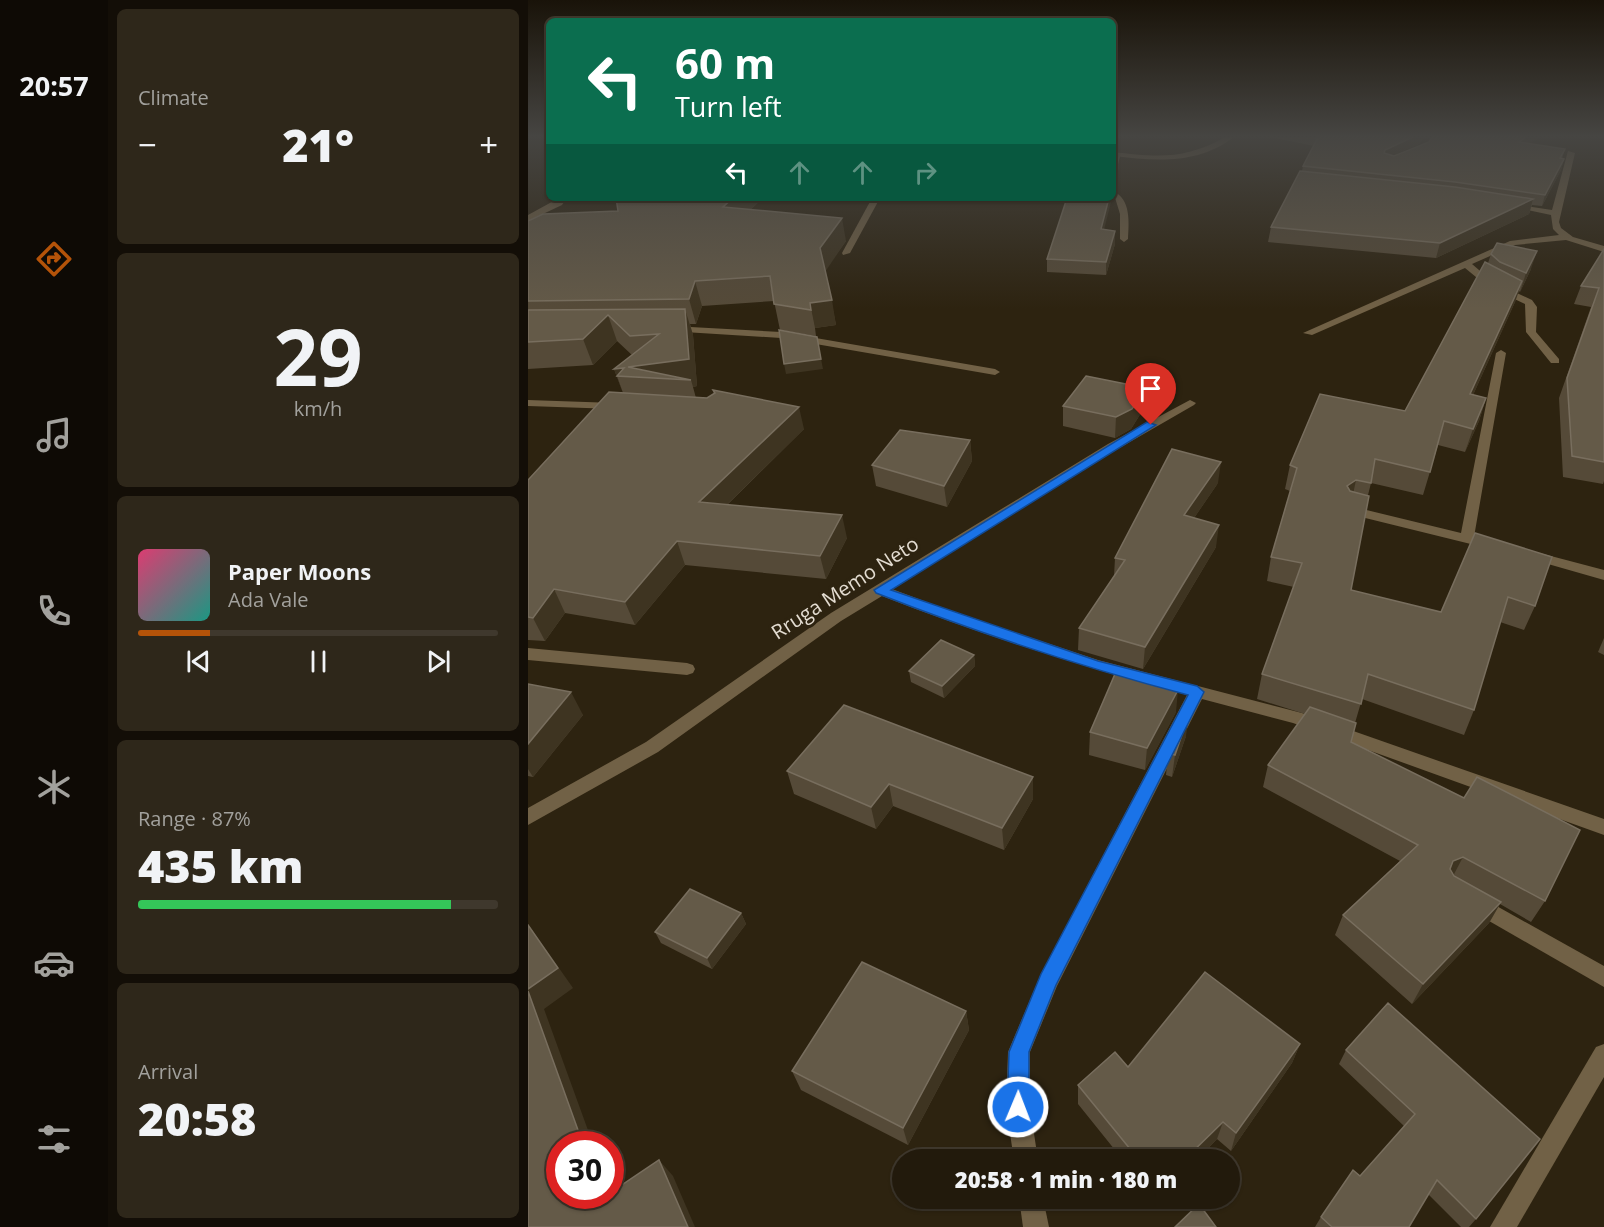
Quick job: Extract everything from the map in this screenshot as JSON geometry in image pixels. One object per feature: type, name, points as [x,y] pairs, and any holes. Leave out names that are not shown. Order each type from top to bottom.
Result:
[{"type":"street","points":[[1560,194],[1553,222],[1556,230],[1566,237],[1604,249]]},
{"type":"street","points":[[1116,195],[1120,198],[1123,208],[1124,239]]},
{"type":"street","points":[[528,218],[560,201]]},
{"type":"street","points":[[846,253],[874,201]]},
{"type":"street","points":[[1498,204],[1555,213]]},
{"type":"street","points":[[1308,333],[1513,243],[1566,237]]},
{"type":"street","points":[[1466,264],[1490,284],[1529,302],[1532,307],[1531,332],[1555,361]]},
{"type":"street","points":[[663,329],[781,335],[995,372]]},
{"type":"street","points":[[1467,539],[1501,353]]},
{"type":"street","points":[[528,403],[631,408]]},
{"type":"street","name":"Rruga Memo Neto","points":[[528,816],[652,747],[768,663],[880,590],[1112,447],[1190,403]]},
{"type":"street","points":[[1350,510],[1500,547]]},
{"type":"street","points":[[1522,553],[1604,575]]},
{"type":"street","points":[[880,590],[948,616],[1096,665],[1296,717],[1604,827]]},
{"type":"street","points":[[528,654],[687,669]]},
{"type":"street","points":[[1024,1149],[1018,1107],[1019,1052],[1048,981],[1197,692]]},
{"type":"street","points":[[1462,894],[1604,977]]},
{"type":"street","points":[[1503,1227],[1604,1055]]},
{"type":"street","points":[[1033,1209],[1035,1227]]},
{"type":"building","points":[[1288,194],[1502,194],[1533,199],[1440,243],[1271,227]]},
{"type":"building","points":[[616,201],[730,201],[723,207],[842,218],[820,248],[832,300],[810,303],[811,310],[774,304],[770,276],[695,281],[689,299],[528,301],[528,221],[543,214],[618,211]]},
{"type":"building","points":[[1066,201],[1108,201],[1101,229],[1115,231],[1106,262],[1047,259]]},
{"type":"building","points":[[1497,243],[1537,251],[1526,273],[1500,262],[1491,254]]},
{"type":"building","points":[[1604,249],[1604,462],[1572,456],[1567,378],[1599,288],[1581,286]]},
{"type":"building","points":[[1485,262],[1522,281],[1470,394],[1486,398],[1473,429],[1444,421],[1430,472],[1375,459],[1371,483],[1356,480],[1347,486],[1350,491],[1369,496],[1351,590],[1441,612],[1475,533],[1552,557],[1535,606],[1508,597],[1474,710],[1368,674],[1361,704],[1262,674],[1302,563],[1271,557],[1297,468],[1290,465],[1320,394],[1405,411]]},
{"type":"building","points":[[685,309],[689,359],[628,367],[691,380],[617,376],[624,368],[614,369],[659,334],[630,336],[608,315],[583,339],[528,342],[528,310]]},
{"type":"building","points":[[779,330],[817,337],[821,359],[784,364]]},
{"type":"building","points":[[1086,376],[1146,388],[1132,409],[1116,417],[1063,406]]},
{"type":"building","points":[[713,390],[799,407],[699,502],[842,515],[820,556],[677,541],[625,602],[554,589],[533,618],[528,617],[528,480],[609,392],[707,398],[715,393]]},
{"type":"building","points":[[900,430],[970,440],[944,486],[872,465]]},
{"type":"building","points":[[1172,449],[1221,462],[1184,515],[1219,525],[1145,647],[1079,628],[1125,560],[1115,558]]},
{"type":"building","points":[[941,640],[974,655],[942,686],[909,671]]},
{"type":"building","points":[[1115,674],[1178,690],[1147,748],[1090,732]]},
{"type":"building","points":[[528,684],[571,692],[528,744]]},
{"type":"building","points":[[844,705],[1033,777],[1002,828],[889,784],[871,807],[787,771]]},
{"type":"building","points":[[1310,707],[1356,723],[1351,742],[1464,798],[1477,777],[1580,830],[1545,901],[1463,857],[1453,861],[1450,869],[1454,876],[1501,902],[1423,984],[1343,915],[1418,845],[1268,765]]},
{"type":"building","points":[[1189,714],[1175,755],[1168,753]]},
{"type":"building","points":[[690,889],[741,913],[707,958],[655,932]]},
{"type":"building","points":[[528,925],[558,968],[528,989]]},
{"type":"building","points":[[862,962],[966,1011],[903,1128],[792,1071]]},
{"type":"building","points":[[1205,972],[1300,1044],[1236,1133],[1223,1122],[1195,1149],[1130,1149],[1078,1085],[1115,1052],[1128,1067]]},
{"type":"building","points":[[528,991],[578,1131],[546,1131],[546,1209],[624,1209],[624,1184],[659,1160],[688,1227],[528,1227]]},
{"type":"building","points":[[1388,1003],[1540,1139],[1476,1219],[1437,1180],[1409,1227],[1332,1227],[1321,1217],[1353,1170],[1360,1176],[1415,1114],[1346,1050]]},
{"type":"building","points":[[1194,1209],[1203,1209],[1216,1227],[1175,1227]]},
{"type":"route","points":[[1018,1107],[1019,1052],[1048,981],[1162,755],[1197,692],[1096,665],[948,616],[880,590],[1151,425]]}]
